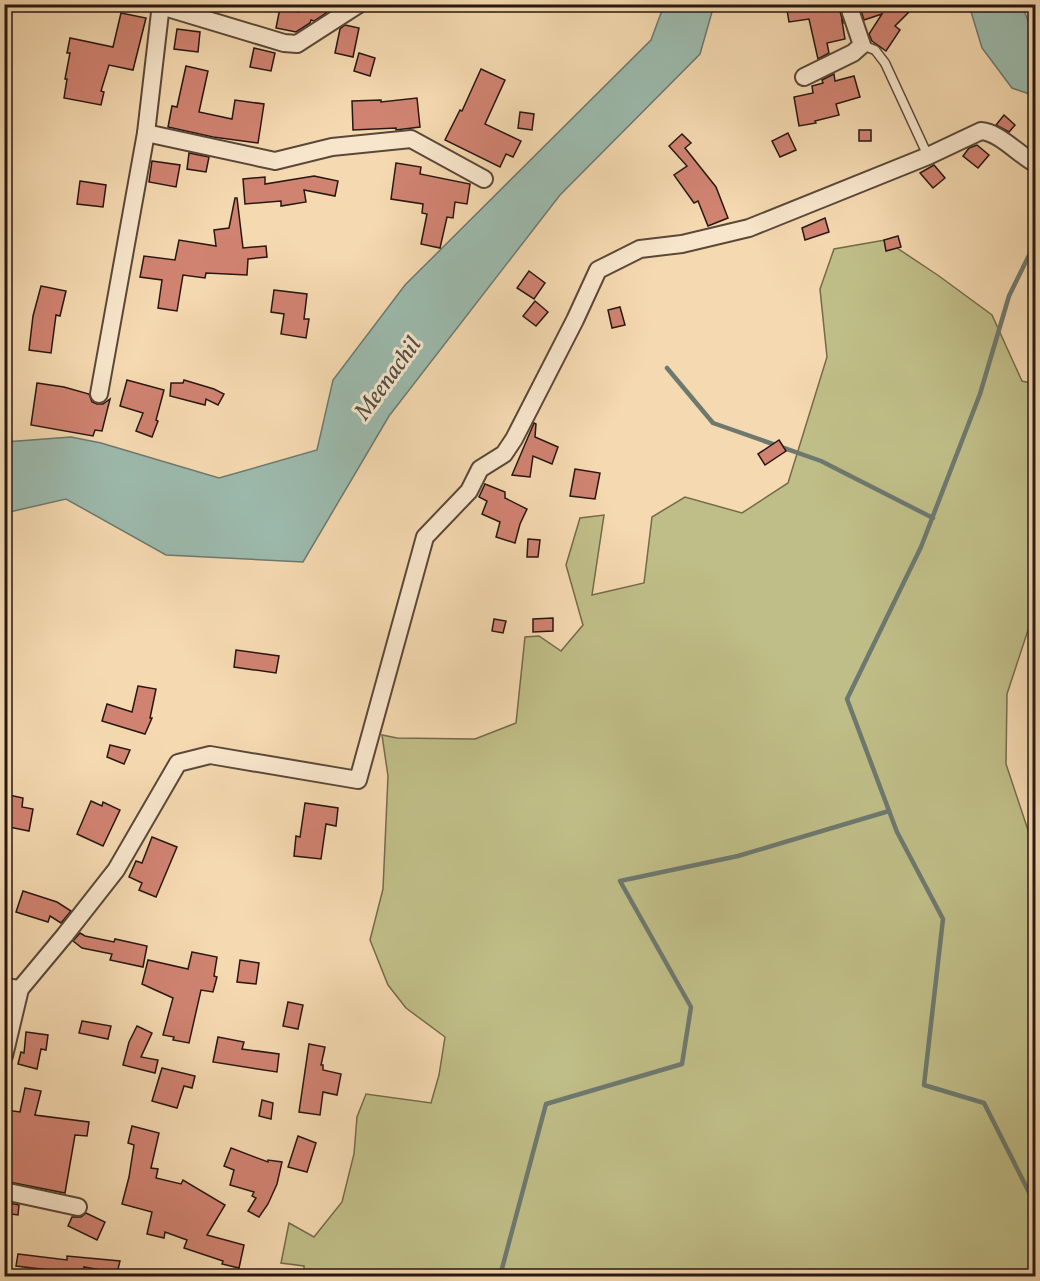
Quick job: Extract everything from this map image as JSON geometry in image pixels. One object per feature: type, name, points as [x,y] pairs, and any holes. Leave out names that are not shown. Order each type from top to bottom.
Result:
[{"type":"street","points":[[99,394],[146,133],[161,5],[284,43],[297,44],[358,4]]},
{"type":"street","points":[[804,77],[853,53],[862,45],[848,4]]},
{"type":"street","points":[[4,1056],[12,988],[66,935],[116,870],[178,763],[210,755],[358,780],[425,537],[469,491],[480,469],[504,454],[575,320],[598,270],[640,249],[682,244],[749,228],[928,156],[981,131],[989,131],[1035,164]]},
{"type":"street","points":[[146,133],[275,161],[332,147],[411,139],[484,179]]},
{"type":"street","points":[[4,1191],[78,1207]]},
{"type":"lane","points":[[862,45],[875,50],[885,63],[928,156]]},
{"type":"shaded area","points":[[885,240],[992,315],[1022,381],[1035,384],[1035,617],[1030,624],[1007,694],[1006,764],[1030,836],[1035,841],[1035,1276],[304,1276],[304,1266],[281,1263],[289,1223],[314,1237],[342,1202],[354,1154],[357,1117],[366,1094],[431,1103],[439,1075],[445,1037],[406,1008],[388,985],[370,940],[383,889],[388,776],[382,735],[397,738],[475,739],[516,723],[525,637],[539,636],[561,651],[583,625],[566,565],[580,518],[604,515],[592,595],[644,583],[652,517],[685,497],[742,513],[788,483],[827,357],[820,289],[834,249]]},
{"type":"water","name":"Meenachil","points":[[664,5],[714,5],[700,54],[560,195],[389,416],[303,562],[166,555],[66,499],[5,513],[5,442],[71,437],[101,443],[219,478],[317,450],[333,380],[405,285],[651,40]]},
{"type":"water","points":[[969,5],[1022,5],[1030,26],[1035,28],[1035,96],[1012,88],[982,48]]},
{"type":"building","points":[[307,4],[328,4],[326,13],[314,21],[311,20],[296,32],[276,28],[280,8],[299,12],[300,9],[305,10]]},
{"type":"building","points":[[786,4],[838,4],[845,39],[827,43],[829,53],[818,59],[809,19],[789,22]]},
{"type":"building","points":[[859,4],[917,4],[895,26],[900,30],[886,51],[872,41],[869,34],[882,14],[864,20]]},
{"type":"building","points":[[121,13],[146,18],[133,70],[109,65],[101,91],[104,92],[101,105],[64,98],[70,38],[113,47]]},
{"type":"building","points":[[345,25],[359,28],[353,57],[335,53],[340,29]]},
{"type":"building","points":[[177,29],[200,32],[198,52],[174,49]]},
{"type":"building","points":[[254,48],[275,53],[271,71],[250,67]]},
{"type":"building","points":[[359,53],[375,58],[370,76],[354,71]]},
{"type":"building","points":[[186,66],[208,71],[199,112],[232,119],[235,100],[264,104],[258,143],[213,137],[168,127],[172,106],[177,107]]},
{"type":"building","points":[[481,69],[505,80],[485,124],[521,141],[513,157],[506,154],[500,167],[445,140],[460,110],[462,111]]},
{"type":"building","points":[[834,74],[835,81],[854,76],[860,97],[836,104],[839,115],[799,126],[794,97],[813,93],[812,86],[823,83],[822,80]]},
{"type":"building","points":[[417,98],[420,127],[396,130],[396,128],[353,130],[352,101],[381,100],[381,102]]},
{"type":"building","points":[[520,112],[534,114],[532,130],[518,128]]},
{"type":"building","points":[[1004,115],[1015,125],[1009,132],[996,125]]},
{"type":"building","points":[[859,130],[871,130],[871,141],[859,141]]},
{"type":"building","points":[[788,133],[796,150],[780,157],[772,141]]},
{"type":"building","points":[[682,134],[691,143],[685,148],[716,187],[728,218],[708,226],[698,201],[694,203],[674,175],[687,166],[669,146]]},
{"type":"building","points":[[977,145],[989,155],[978,168],[963,156],[969,148]]},
{"type":"building","points":[[189,153],[209,157],[206,172],[187,169]]},
{"type":"building","points":[[152,161],[180,165],[176,187],[149,182]]},
{"type":"building","points":[[396,163],[421,167],[420,174],[470,184],[467,204],[455,202],[453,218],[447,217],[440,248],[421,244],[427,214],[422,213],[423,204],[391,199]]},
{"type":"building","points":[[934,165],[945,178],[933,188],[920,173]]},
{"type":"building","points":[[314,176],[338,181],[335,196],[304,190],[306,202],[281,206],[281,201],[245,204],[243,179],[265,177],[265,184]]},
{"type":"building","points":[[80,181],[106,185],[103,207],[77,204]]},
{"type":"building","points":[[235,198],[237,198],[243,248],[266,246],[267,257],[248,259],[247,275],[206,273],[205,278],[183,275],[177,311],[158,308],[162,280],[140,277],[144,256],[175,260],[179,240],[216,246],[214,230],[229,228]]},
{"type":"building","points":[[825,218],[829,232],[805,240],[802,228]]},
{"type":"building","points":[[898,236],[901,247],[886,251],[884,240]]},
{"type":"building","points":[[529,271],[545,283],[534,299],[517,288]]},
{"type":"building","points":[[41,286],[66,291],[60,316],[56,315],[51,353],[29,350],[33,316]]},
{"type":"building","points":[[274,290],[307,294],[304,319],[309,319],[306,338],[281,334],[284,314],[271,312]]},
{"type":"building","points":[[535,301],[548,312],[536,326],[523,316]]},
{"type":"building","points":[[620,307],[625,325],[612,328],[608,310]]},
{"type":"building","points":[[127,380],[164,390],[156,420],[158,421],[152,437],[136,431],[143,413],[120,406]]},
{"type":"building","points":[[184,380],[224,394],[218,405],[206,399],[205,405],[170,396],[171,383],[183,383]]},
{"type":"building","points":[[37,383],[89,394],[92,402],[97,404],[103,404],[110,399],[102,431],[95,430],[93,436],[31,425]]},
{"type":"building","points":[[534,423],[536,424],[535,437],[558,447],[552,464],[533,456],[530,477],[512,475]]},
{"type":"building","points":[[779,440],[786,451],[765,465],[758,454]]},
{"type":"building","points":[[575,469],[600,473],[595,499],[570,496]]},
{"type":"building","points":[[485,484],[505,492],[505,498],[527,509],[515,543],[496,537],[500,522],[482,514],[487,501],[479,497]]},
{"type":"building","points":[[528,539],[540,540],[538,557],[527,557]]},
{"type":"building","points":[[553,618],[553,631],[533,632],[533,619]]},
{"type":"building","points":[[494,619],[506,621],[503,633],[492,631]]},
{"type":"building","points":[[236,650],[279,656],[276,673],[234,667]]},
{"type":"building","points":[[138,686],[156,689],[150,718],[152,718],[145,734],[102,721],[107,704],[132,712]]},
{"type":"building","points":[[110,745],[130,750],[124,764],[107,757]]},
{"type":"building","points":[[9,795],[23,798],[22,807],[33,809],[29,831],[4,826]]},
{"type":"building","points":[[91,801],[102,806],[103,802],[120,810],[103,846],[77,834]]},
{"type":"building","points":[[305,803],[338,808],[336,826],[326,824],[321,859],[294,856],[296,836],[300,837]]},
{"type":"building","points":[[152,837],[177,847],[156,897],[139,890],[142,883],[129,877],[136,861],[142,863]]},
{"type":"building","points":[[23,891],[57,902],[71,911],[61,923],[50,916],[48,922],[16,912]]},
{"type":"building","points":[[80,933],[114,942],[115,939],[147,946],[143,967],[110,960],[112,954],[82,948],[73,941]]},
{"type":"building","points":[[192,952],[217,957],[214,976],[217,977],[213,992],[201,990],[189,1043],[173,1040],[174,1037],[163,1035],[173,998],[142,984],[148,960],[188,969]]},
{"type":"building","points":[[240,960],[259,963],[256,984],[237,982]]},
{"type":"building","points":[[288,1002],[303,1005],[298,1029],[283,1026]]},
{"type":"building","points":[[82,1021],[111,1026],[108,1039],[79,1033]]},
{"type":"building","points":[[137,1026],[152,1033],[141,1057],[158,1060],[155,1073],[123,1065],[129,1042]]},
{"type":"building","points":[[26,1032],[48,1035],[46,1050],[41,1049],[37,1069],[18,1064],[21,1052],[24,1053]]},
{"type":"building","points":[[218,1037],[244,1042],[242,1049],[279,1054],[277,1072],[213,1062]]},
{"type":"building","points":[[309,1044],[325,1047],[321,1065],[323,1065],[323,1070],[341,1074],[337,1095],[323,1092],[320,1115],[299,1112]]},
{"type":"building","points":[[162,1068],[195,1076],[192,1088],[184,1086],[177,1108],[152,1101]]},
{"type":"building","points":[[25,1088],[41,1091],[35,1115],[89,1122],[87,1136],[75,1135],[65,1193],[4,1181],[6,1110],[20,1112]]},
{"type":"building","points":[[262,1100],[273,1103],[271,1119],[259,1116]]},
{"type":"building","points":[[132,1126],[159,1133],[151,1168],[158,1169],[156,1178],[181,1184],[183,1180],[225,1205],[207,1235],[244,1245],[239,1268],[222,1264],[223,1261],[184,1248],[187,1240],[165,1232],[164,1238],[147,1234],[152,1212],[122,1204],[134,1145],[128,1143]]},
{"type":"building","points":[[298,1136],[316,1143],[307,1172],[288,1167]]},
{"type":"building","points":[[231,1148],[268,1162],[268,1160],[282,1162],[277,1184],[259,1217],[248,1211],[256,1198],[252,1196],[254,1192],[230,1185],[234,1170],[224,1166]]},
{"type":"building","points":[[4,1202],[19,1205],[18,1215],[4,1213]]},
{"type":"building","points":[[86,1213],[105,1222],[97,1240],[68,1226],[72,1217],[81,1217]]},
{"type":"building","points":[[18,1254],[67,1260],[67,1256],[120,1261],[117,1273],[84,1267],[83,1276],[66,1276],[66,1272],[16,1266]]},
{"type":"waterway","points":[[1036,241],[1009,296],[980,394],[921,547],[847,699],[897,832],[943,919],[924,1085],[984,1103],[1036,1206]]},
{"type":"waterway","points":[[667,368],[713,423],[821,461],[933,518]]},
{"type":"waterway","points":[[500,1276],[546,1104],[682,1064],[691,1007],[620,881],[738,856],[889,811]]}]
